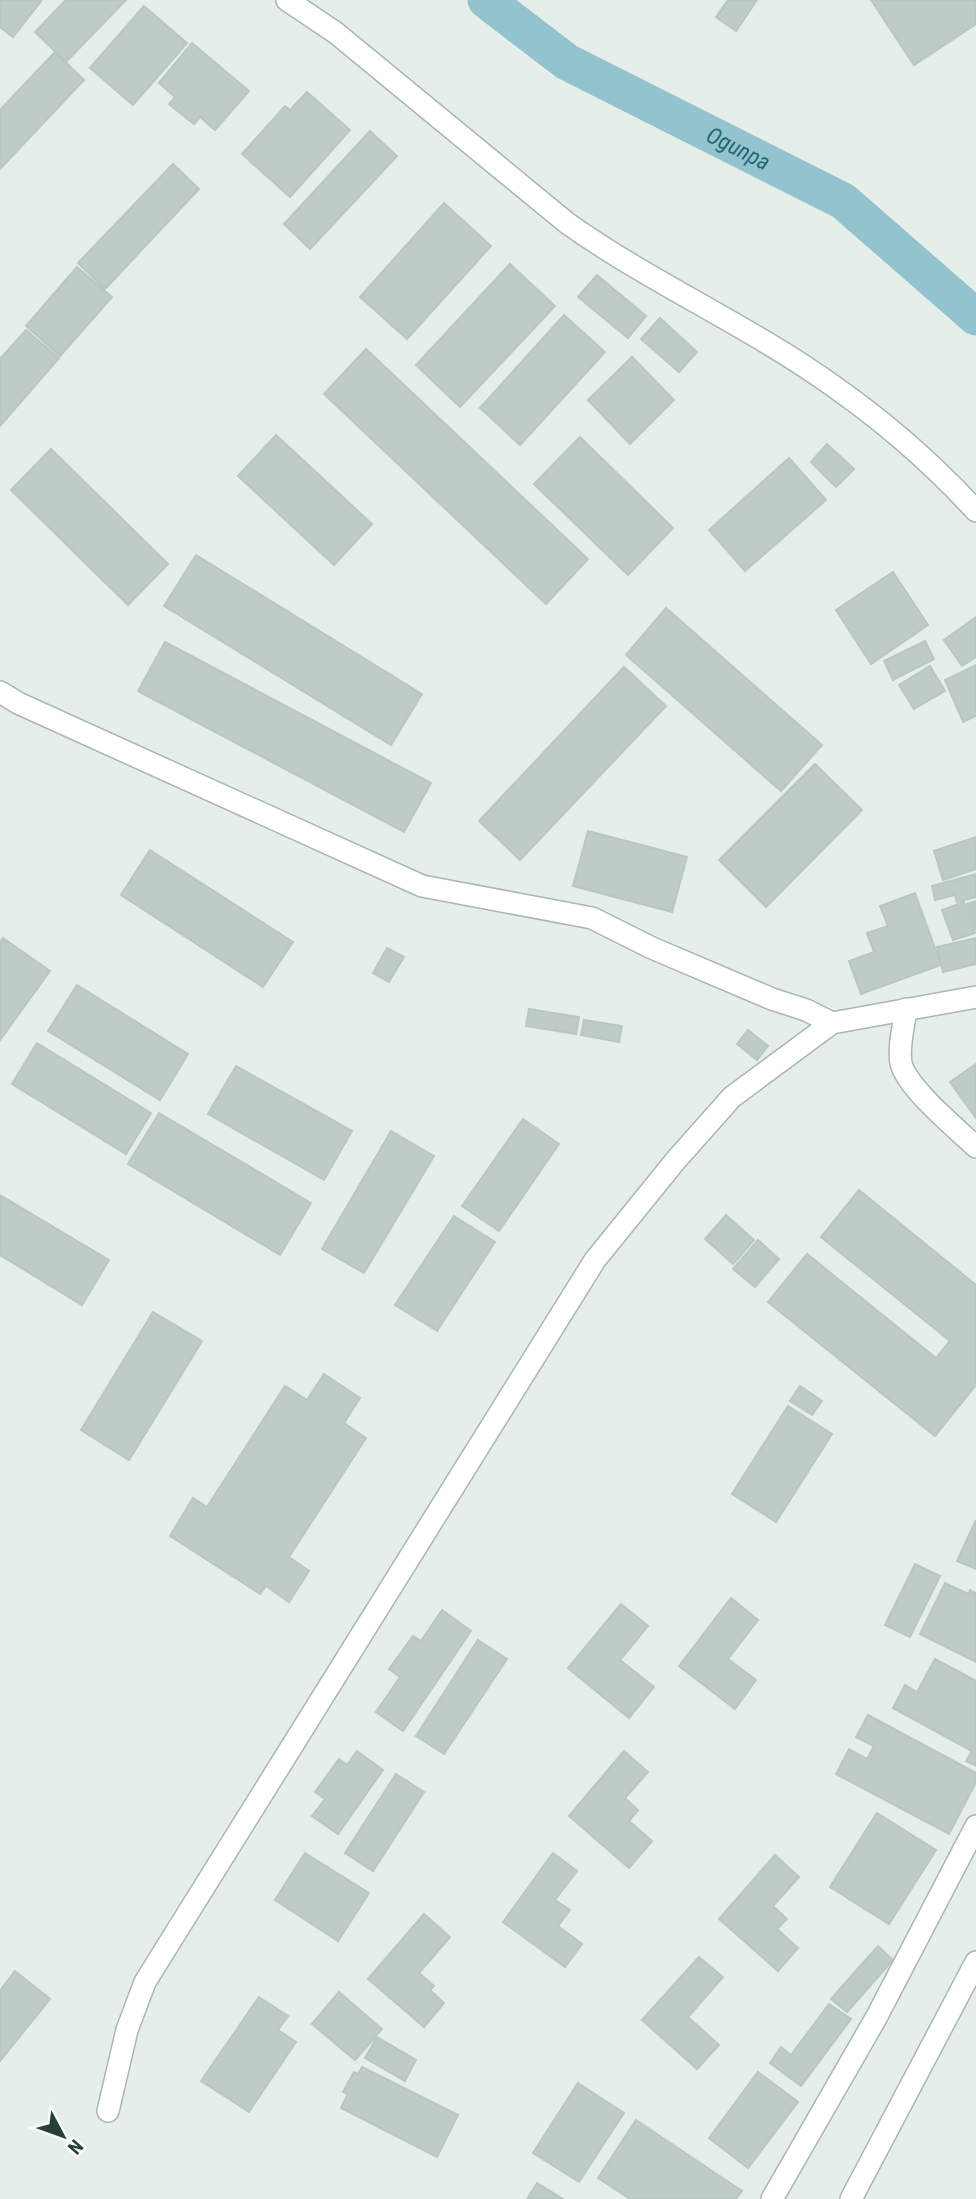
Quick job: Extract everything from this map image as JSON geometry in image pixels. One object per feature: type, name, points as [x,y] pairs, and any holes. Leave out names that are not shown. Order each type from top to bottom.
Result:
[{"type":"street","points":[[287,0],[336,33],[567,223],[605,250],[758,338],[835,387],[908,444],[948,480],[976,511]]},
{"type":"street","points":[[0,692],[78,731],[422,886],[592,918],[652,948],[832,1023]]},
{"type":"street","points":[[108,2110],[127,2030],[145,1982],[595,1261],[676,1160],[732,1097],[832,1023],[976,997]]},
{"type":"street","points":[[906,1009],[900,1060],[904,1073],[976,1147]]},
{"type":"street","points":[[772,2199],[876,2018],[976,1826]]},
{"type":"street","points":[[851,2199],[976,1962]]},
{"type":"building","points":[[0,0],[42,0],[13,37],[0,27]]},
{"type":"building","points":[[66,0],[126,0],[66,62],[35,32]]},
{"type":"building","points":[[728,0],[757,0],[736,31],[716,17]]},
{"type":"building","points":[[871,0],[976,0],[976,24],[914,65]]},
{"type":"building","points":[[144,6],[187,43],[133,105],[90,68]]},
{"type":"building","points":[[192,43],[249,91],[215,130],[200,117],[194,124],[169,104],[175,97],[159,83]]},
{"type":"building","points":[[55,52],[84,80],[0,169],[0,110]]},
{"type":"building","points":[[307,92],[350,130],[290,197],[242,154],[285,106],[290,110]]},
{"type":"building","points":[[370,131],[397,156],[310,249],[284,224]]},
{"type":"building","points":[[173,164],[199,189],[105,289],[78,263]]},
{"type":"building","points":[[444,203],[491,246],[407,339],[360,297]]},
{"type":"building","points":[[510,264],[555,306],[460,407],[416,365]]},
{"type":"building","points":[[77,267],[112,297],[60,356],[26,326]]},
{"type":"building","points":[[597,275],[646,316],[628,338],[578,297]]},
{"type":"building","points":[[564,315],[605,352],[520,445],[480,408]]},
{"type":"building","points":[[660,318],[697,352],[679,372],[641,339]]},
{"type":"building","points":[[26,330],[59,358],[0,426],[0,359]]},
{"type":"building","points":[[366,349],[588,559],[546,604],[324,394]]},
{"type":"building","points":[[632,357],[674,400],[630,444],[588,400]]},
{"type":"building","points":[[276,435],[372,524],[334,565],[238,476]]},
{"type":"building","points":[[580,437],[673,528],[628,575],[534,484]]},
{"type":"building","points":[[827,444],[854,469],[836,487],[811,462]]},
{"type":"building","points":[[51,449],[168,564],[128,605],[11,490]]},
{"type":"building","points":[[789,458],[826,500],[745,571],[709,530]]},
{"type":"building","points":[[196,555],[422,694],[391,745],[164,606]]},
{"type":"building","points":[[893,572],[928,625],[871,664],[836,610]]},
{"type":"building","points":[[666,608],[822,745],[781,791],[626,655]]},
{"type":"building","points":[[976,617],[976,657],[962,666],[944,640]]},
{"type":"building","points":[[925,641],[934,659],[893,680],[884,661]]},
{"type":"building","points":[[165,642],[431,783],[404,832],[138,691]]},
{"type":"building","points":[[976,665],[976,716],[963,722],[945,680]]},
{"type":"building","points":[[930,666],[945,691],[914,709],[899,685]]},
{"type":"building","points":[[624,667],[666,706],[520,860],[479,821]]},
{"type":"building","points":[[815,764],[862,810],[766,907],[719,860]]},
{"type":"building","points":[[588,831],[687,857],[672,912],[573,886]]},
{"type":"building","points":[[976,837],[976,869],[943,880],[934,851]]},
{"type":"building","points":[[150,850],[293,942],[263,987],[121,895]]},
{"type":"building","points":[[976,874],[976,897],[957,902],[955,895],[935,900],[932,886]]},
{"type":"building","points":[[915,893],[941,965],[861,994],[849,961],[874,952],[867,933],[888,926],[880,906]]},
{"type":"building","points":[[976,901],[976,930],[967,904]]},
{"type":"building","points":[[964,902],[975,933],[953,940],[942,910]]},
{"type":"building","points":[[3,938],[50,971],[0,1040],[0,942]]},
{"type":"building","points":[[976,938],[976,964],[943,972],[937,947]]},
{"type":"building","points":[[387,948],[404,957],[389,982],[373,973]]},
{"type":"building","points":[[77,985],[188,1054],[160,1100],[48,1031]]},
{"type":"building","points":[[529,1009],[579,1017],[576,1034],[526,1026]]},
{"type":"building","points":[[584,1020],[622,1026],[619,1042],[581,1035]]},
{"type":"building","points":[[748,1030],[768,1046],[757,1060],[737,1044]]},
{"type":"building","points":[[37,1043],[151,1113],[126,1154],[12,1084]]},
{"type":"building","points":[[976,1064],[976,1118],[950,1082]]},
{"type":"building","points":[[236,1066],[352,1131],[324,1180],[208,1114]]},
{"type":"building","points":[[159,1113],[311,1203],[280,1255],[128,1164]]},
{"type":"building","points":[[523,1119],[559,1144],[499,1231],[462,1206]]},
{"type":"building","points":[[391,1131],[434,1156],[364,1273],[322,1249]]},
{"type":"building","points":[[859,1190],[976,1285],[976,1385],[935,1436],[768,1302],[807,1254],[936,1358],[950,1341],[821,1237]]},
{"type":"building","points":[[0,1195],[109,1260],[82,1305],[0,1255]]},
{"type":"building","points":[[726,1215],[754,1240],[733,1264],[705,1239]]},
{"type":"building","points":[[454,1216],[495,1242],[437,1331],[395,1305]]},
{"type":"building","points":[[758,1240],[779,1259],[755,1287],[733,1269]]},
{"type":"building","points":[[153,1312],[202,1341],[129,1460],[81,1430]]},
{"type":"building","points":[[324,1374],[360,1398],[344,1423],[366,1438],[289,1557],[309,1571],[289,1602],[266,1586],[260,1594],[170,1536],[193,1498],[207,1507],[285,1386],[307,1400]]},
{"type":"building","points":[[800,1386],[822,1401],[812,1415],[790,1401]]},
{"type":"building","points":[[788,1406],[832,1434],[776,1522],[732,1494]]},
{"type":"building","points":[[976,1520],[976,1569],[957,1561]]},
{"type":"building","points":[[915,1564],[940,1576],[910,1637],[885,1625]]},
{"type":"building","points":[[945,1583],[968,1594],[970,1590],[976,1593],[976,1662],[920,1634]]},
{"type":"building","points":[[731,1598],[758,1620],[728,1659],[756,1680],[735,1709],[679,1666]]},
{"type":"building","points":[[621,1604],[648,1626],[620,1660],[654,1687],[629,1718],[568,1668]]},
{"type":"building","points":[[442,1610],[471,1631],[403,1731],[376,1712],[400,1677],[389,1669],[413,1636],[421,1641]]},
{"type":"building","points":[[478,1640],[507,1659],[444,1754],[416,1736]]},
{"type":"building","points":[[935,1659],[976,1681],[976,1766],[966,1761],[972,1751],[893,1708],[905,1685],[917,1692]]},
{"type":"building","points":[[868,1715],[976,1773],[976,1782],[949,1834],[836,1774],[849,1749],[867,1759],[874,1746],[856,1737]]},
{"type":"building","points":[[357,1751],[383,1770],[338,1834],[312,1816],[325,1799],[315,1792],[339,1759],[347,1765]]},
{"type":"building","points":[[624,1751],[648,1772],[625,1798],[638,1810],[629,1821],[652,1841],[629,1868],[569,1816]]},
{"type":"building","points":[[396,1774],[424,1792],[373,1871],[345,1853]]},
{"type":"building","points":[[877,1813],[936,1850],[889,1924],[830,1887]]},
{"type":"building","points":[[305,1853],[369,1893],[338,1941],[275,1900]]},
{"type":"building","points":[[553,1853],[577,1871],[555,1900],[570,1910],[558,1926],[582,1944],[565,1967],[503,1922]]},
{"type":"building","points":[[775,1855],[799,1877],[773,1906],[787,1919],[777,1929],[798,1948],[778,1971],[719,1919]]},
{"type":"building","points":[[424,1914],[450,1937],[419,1973],[434,1986],[430,1990],[444,2003],[424,2027],[368,1979]]},
{"type":"building","points":[[878,1946],[893,1960],[847,2012],[831,1999]]},
{"type":"building","points":[[699,1957],[723,1977],[688,2017],[719,2045],[697,2069],[642,2020]]},
{"type":"building","points":[[15,1971],[50,1999],[0,2061],[0,1991]]},
{"type":"building","points":[[339,1992],[382,2029],[355,2060],[312,2024]]},
{"type":"building","points":[[259,1997],[288,2016],[278,2030],[296,2042],[249,2112],[201,2081]]},
{"type":"building","points":[[829,2004],[851,2019],[801,2086],[770,2063],[781,2047],[791,2055]]},
{"type":"building","points":[[377,2037],[416,2060],[405,2081],[365,2058]]},
{"type":"building","points":[[362,2067],[458,2115],[437,2157],[341,2108],[348,2094],[343,2092],[354,2072],[358,2074]]},
{"type":"building","points":[[758,2072],[798,2102],[748,2168],[709,2138]]},
{"type":"building","points":[[578,2083],[624,2113],[579,2182],[533,2153]]},
{"type":"building","points":[[636,2120],[742,2191],[736,2199],[630,2199],[598,2178]]},
{"type":"building","points":[[537,2183],[563,2199],[527,2199]]},
{"type":"waterway","name":"Ogunpa","points":[[486,0],[567,62],[843,201],[976,317]]}]
